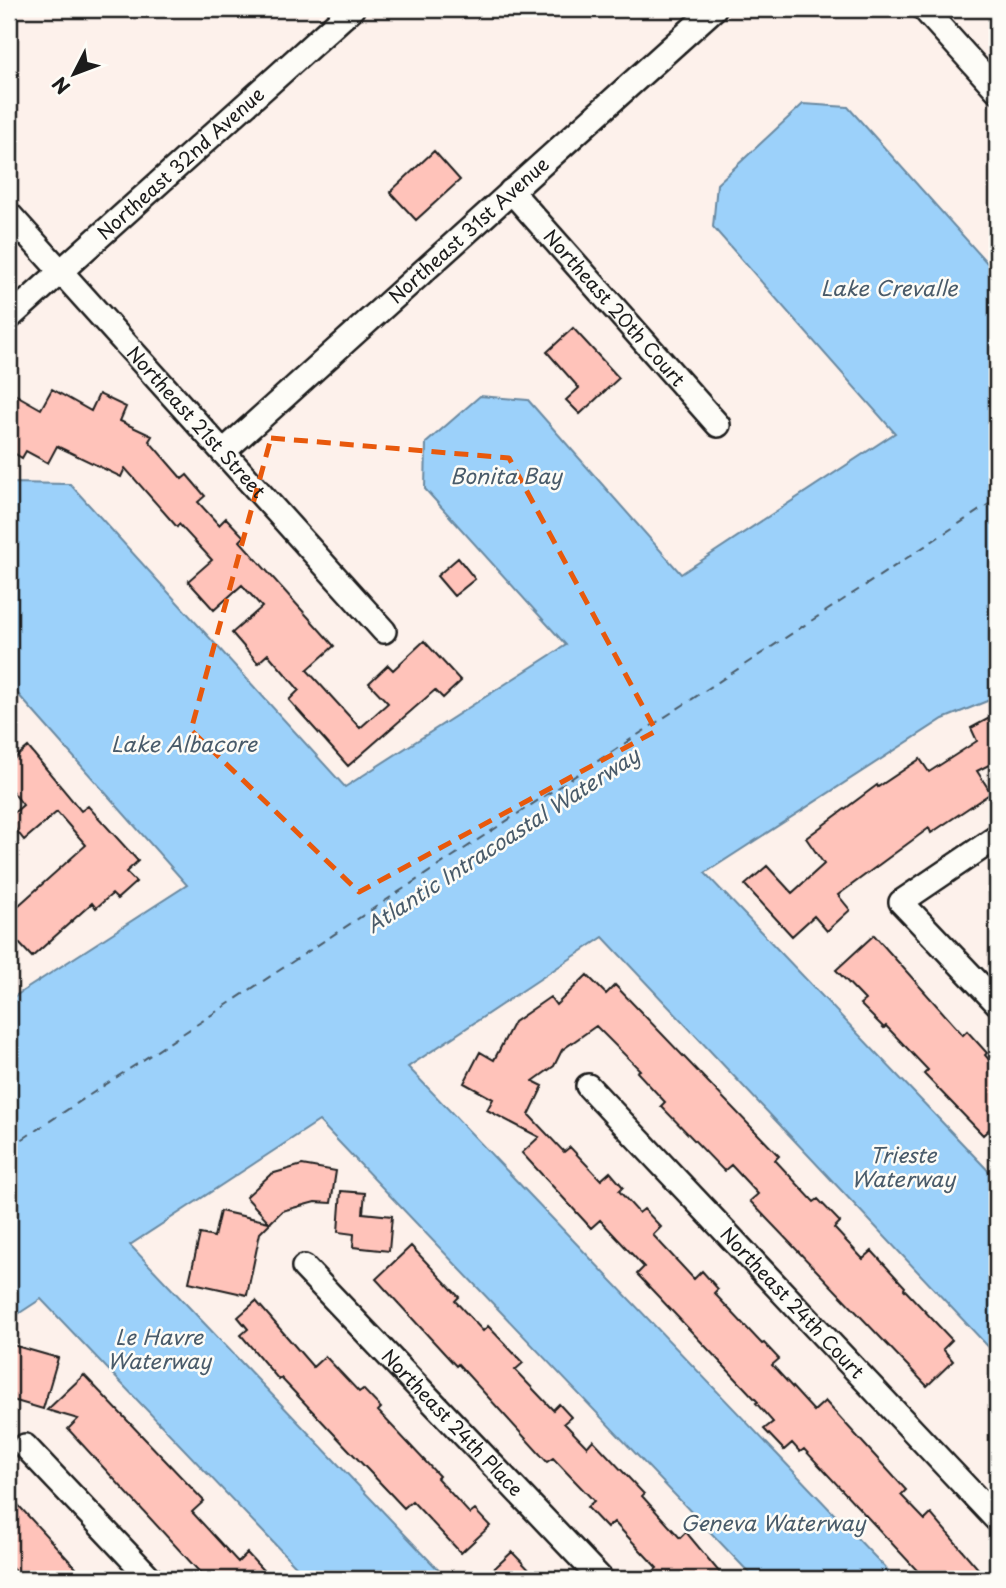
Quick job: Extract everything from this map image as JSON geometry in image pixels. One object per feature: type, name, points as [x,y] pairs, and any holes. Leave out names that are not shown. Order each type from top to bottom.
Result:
[{"type":"street","name":"Northeast 32nd Avenue","points":[[9,318],[352,9]]},
{"type":"street","name":"Northeast 31st Avenue","points":[[223,452],[714,9]]},
{"type":"street","points":[[924,9],[997,90]]},
{"type":"street","name":"Northeast 20th Court","points":[[511,191],[718,425]]},
{"type":"street","name":"Northeast 21st Street","points":[[9,214],[384,631]]},
{"type":"street","points":[[997,838],[901,902],[997,1003]]},
{"type":"street","name":"Northeast 24th Court","points":[[588,1086],[997,1520]]},
{"type":"street","name":"Northeast 24th Place","points":[[304,1267],[601,1579]]},
{"type":"street","points":[[25,1446],[151,1579]]},
{"type":"highlighted area","points":[[271,438],[509,458],[656,731],[359,892],[191,730]]},
{"type":"water","points":[[803,104],[848,107],[997,274],[997,697],[943,719],[705,873],[997,1180],[997,1356],[603,937],[408,1067],[896,1579],[755,1579],[319,1121],[130,1245],[447,1579],[308,1579],[41,1299],[9,1320],[9,1000],[187,885],[9,684],[9,483],[70,484],[345,787],[566,645],[425,489],[426,443],[480,396],[528,400],[681,574],[895,433],[713,227],[717,184]]},
{"type":"building","points":[[434,151],[460,180],[416,220],[390,192]]},
{"type":"building","points":[[573,328],[619,378],[580,414],[566,400],[579,388],[547,352]]},
{"type":"building","points":[[52,389],[91,411],[99,394],[126,407],[120,421],[152,436],[149,441],[182,479],[187,475],[205,496],[198,502],[219,525],[226,518],[244,537],[240,541],[334,646],[307,670],[360,728],[388,703],[369,683],[388,665],[393,670],[424,641],[461,681],[443,698],[435,690],[348,766],[289,700],[299,690],[268,654],[258,663],[232,633],[262,607],[242,585],[214,610],[188,581],[212,560],[179,524],[177,527],[125,468],[121,477],[57,446],[48,463],[26,451],[22,458],[9,450],[9,391],[41,409]]},
{"type":"building","points":[[458,558],[475,579],[454,596],[437,576]]},
{"type":"building","points":[[997,714],[997,761],[977,771],[991,793],[931,833],[929,828],[838,895],[850,910],[827,931],[814,916],[792,936],[745,885],[767,866],[792,893],[824,864],[806,838],[877,785],[878,787],[920,759],[929,772],[977,741],[971,728]]},
{"type":"building","points":[[28,747],[81,811],[88,806],[138,861],[126,872],[136,882],[117,899],[112,894],[96,908],[92,903],[32,957],[17,941],[9,948],[9,914],[86,845],[57,812],[24,840],[9,821],[9,817],[23,805],[9,787],[9,763]]},
{"type":"building","points":[[874,935],[963,1035],[967,1031],[997,1069],[997,1122],[983,1135],[924,1074],[928,1070],[886,1026],[884,1028],[860,1004],[865,1000],[836,970]]},
{"type":"building","points":[[587,975],[606,994],[615,985],[779,1156],[775,1160],[814,1202],[818,1199],[840,1222],[834,1228],[863,1259],[872,1251],[952,1340],[943,1349],[953,1361],[927,1386],[750,1201],[758,1194],[731,1165],[724,1171],[661,1106],[665,1102],[637,1072],[640,1070],[596,1026],[562,1050],[554,1066],[533,1081],[543,1086],[529,1115],[564,1152],[570,1147],[601,1180],[610,1172],[623,1187],[619,1191],[639,1213],[644,1209],[661,1227],[653,1235],[694,1279],[702,1271],[718,1289],[714,1293],[779,1359],[772,1365],[814,1411],[825,1401],[906,1490],[901,1495],[925,1520],[931,1514],[987,1579],[925,1579],[804,1449],[800,1452],[792,1443],[784,1450],[764,1429],[773,1422],[756,1403],[758,1402],[637,1274],[644,1267],[600,1220],[591,1228],[522,1153],[539,1137],[487,1110],[493,1099],[464,1083],[480,1052],[494,1060],[514,1022],[550,997],[556,1005]]},
{"type":"building","points":[[302,1165],[336,1171],[331,1203],[315,1202],[282,1211],[260,1233],[247,1295],[189,1282],[200,1234],[214,1237],[220,1211],[269,1222],[246,1197],[271,1174]]},
{"type":"building","points":[[341,1191],[365,1193],[363,1213],[392,1216],[389,1251],[353,1247],[354,1234],[338,1232]]},
{"type":"building","points":[[411,1246],[459,1297],[455,1301],[483,1331],[488,1326],[523,1363],[515,1370],[553,1410],[559,1404],[571,1417],[564,1423],[587,1447],[593,1440],[644,1494],[642,1496],[680,1538],[686,1532],[725,1579],[645,1579],[657,1568],[614,1522],[607,1528],[587,1507],[594,1501],[553,1458],[547,1462],[376,1279]]},
{"type":"building","points":[[256,1301],[313,1367],[325,1356],[359,1392],[363,1389],[381,1408],[378,1411],[439,1476],[437,1478],[470,1514],[475,1510],[490,1526],[461,1553],[412,1501],[404,1508],[281,1378],[279,1380],[241,1335],[248,1329],[238,1317]]},
{"type":"building","points":[[9,1344],[58,1358],[43,1409],[9,1399]]},
{"type":"building","points":[[84,1375],[204,1501],[192,1512],[238,1562],[247,1553],[271,1579],[206,1579],[68,1429],[78,1419],[47,1410]]},
{"type":"building","points":[[9,1495],[86,1579],[22,1579],[9,1565]]},
{"type":"building","points":[[512,1552],[538,1579],[483,1579]]},
{"type":"ferry route","points":[[9,1148],[997,501]]},
{"type":"water label","name":"Lake Crevalle","points":[[889,289]]},
{"type":"water label","name":"Bonita Bay","points":[[506,477]]},
{"type":"water label","name":"Lake Albacore","points":[[184,745]]},
{"type":"water label","name":"Atlantic Intracoastal Waterway","points":[[503,841]]},
{"type":"water label","name":"Trieste Waterway","points":[[903,1168]]},
{"type":"water label","name":"Le Havre Waterway","points":[[159,1350]]},
{"type":"water label","name":"Geneva Waterway","points":[[773,1524]]}]
